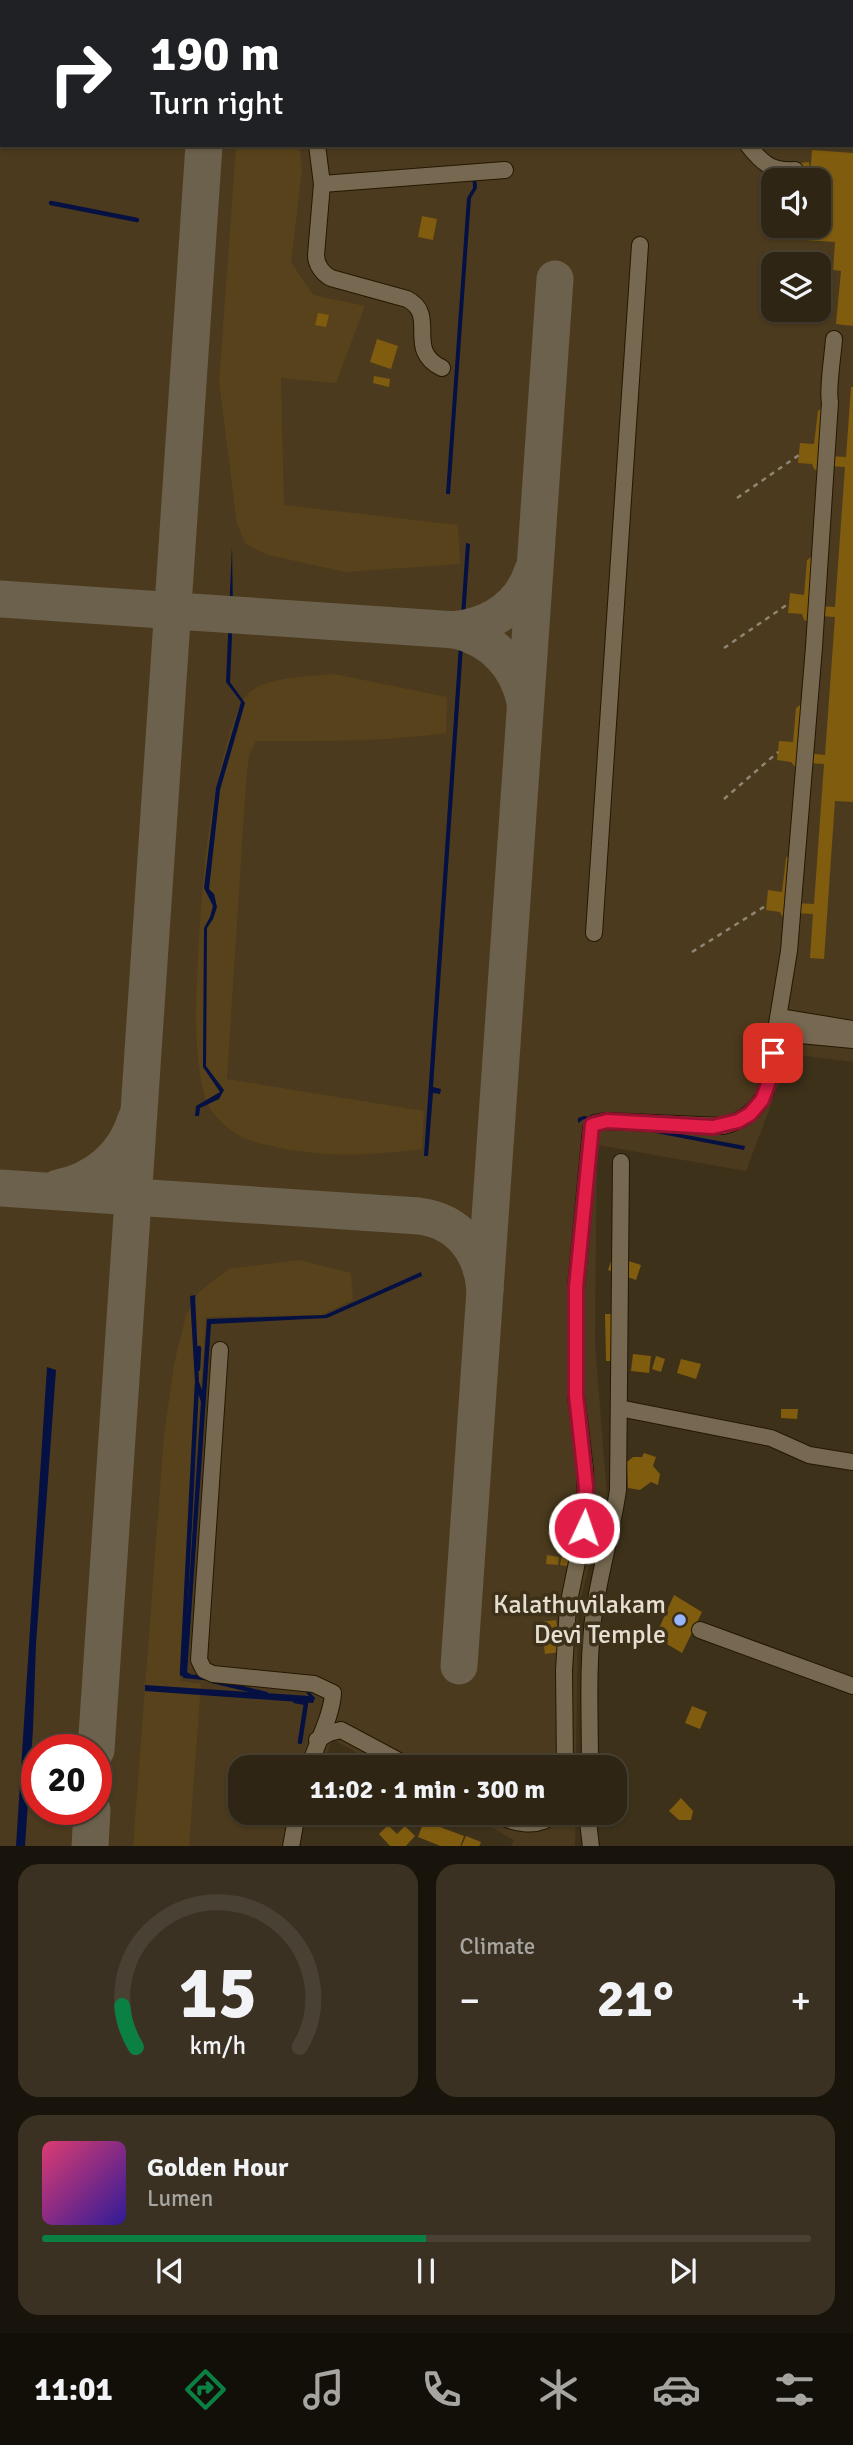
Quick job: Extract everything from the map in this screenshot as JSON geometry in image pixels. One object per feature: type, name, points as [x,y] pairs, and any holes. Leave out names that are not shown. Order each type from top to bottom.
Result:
[{"type":"street","points":[[317,147],[322,184],[316,256],[321,270],[331,278],[414,303],[422,316],[423,350],[432,362],[442,368]]},
{"type":"street","points":[[750,147],[762,163],[773,168]]},
{"type":"street","points":[[322,184],[505,170]]},
{"type":"street","points":[[594,933],[640,245]]},
{"type":"street","points":[[565,1755],[568,1606],[586,1507],[585,1470],[576,1395],[576,1287],[592,1125],[607,1121],[713,1127],[738,1121],[757,1107],[766,1091],[789,951],[813,661],[830,402],[827,393],[831,384],[834,339]]},
{"type":"street","points":[[810,394],[827,393]]},
{"type":"street","points":[[775,1027],[853,1029]]},
{"type":"street","points":[[775,1027],[853,1040]]},
{"type":"street","points":[[590,1755],[590,1676],[594,1611],[612,1532],[618,1490],[621,1162]]},
{"type":"street","points":[[220,1350],[199,1660],[204,1670],[213,1674],[314,1684],[333,1693],[330,1712],[313,1755]]},
{"type":"street","points":[[618,1408],[771,1438],[809,1455],[853,1462]]},
{"type":"street","points":[[700,1630],[853,1686]]},
{"type":"street","points":[[317,1740],[329,1732],[341,1730],[388,1755]]},
{"type":"street","points":[[291,1846],[295,1825]]},
{"type":"street","points":[[588,1825],[591,1846]]},
{"type":"path","points":[[737,498],[799,454]]},
{"type":"path","points":[[724,648],[788,604]]},
{"type":"path","points":[[724,799],[778,752]]},
{"type":"path","points":[[692,952],[767,905]]},
{"type":"shaded area","points":[[0,147],[853,147],[853,1062],[790,1054],[746,1171],[597,1145],[595,1343],[607,1497],[578,1609],[576,1755],[361,1755],[332,1739],[326,1755],[228,1755],[228,1825],[302,1825],[294,1846],[0,1846]]},
{"type":"shaded area","points":[[236,147],[299,147],[302,170],[291,262],[313,295],[365,306],[336,383],[281,378],[284,505],[458,525],[460,564],[345,572],[268,555],[246,544],[237,524],[219,382]]},
{"type":"shaded area","points":[[472,164],[475,164],[477,188],[471,198],[450,494],[446,494],[467,198],[473,188]]},
{"type":"shaded area","points":[[466,543],[470,544],[433,1087],[441,1089],[440,1094],[433,1093],[428,1156],[424,1156]]},
{"type":"shaded area","points":[[232,547],[230,682],[245,703],[220,790],[209,889],[214,894],[217,907],[207,928],[206,1066],[224,1090],[219,1099],[200,1108],[199,1116],[195,1116],[196,1106],[220,1092],[203,1067],[204,928],[213,906],[204,888],[216,788],[241,702],[226,682]]},
{"type":"shaded area","points":[[334,674],[447,697],[446,733],[375,739],[256,741],[249,755],[246,782],[227,1079],[424,1111],[422,1149],[335,1154],[280,1148],[252,1141],[233,1131],[216,1116],[205,1098],[197,1042],[196,1008],[204,877],[214,798],[234,721],[245,697],[262,685],[286,679]]},
{"type":"shaded area","points":[[584,1116],[745,1146],[744,1150],[584,1119],[578,1123],[578,1118]]},
{"type":"shaded area","points":[[299,1260],[351,1273],[353,1300],[321,1315],[206,1317],[180,1681],[201,1684],[189,1846],[133,1846],[164,1435],[174,1364],[186,1315],[199,1292],[229,1269]]},
{"type":"shaded area","points":[[421,1272],[422,1276],[327,1318],[211,1324],[187,1674],[297,1685],[307,1689],[315,1698],[313,1703],[145,1691],[145,1685],[309,1696],[305,1691],[294,1689],[183,1678],[201,1402],[195,1383],[190,1296],[195,1295],[199,1382],[202,1390],[207,1319],[325,1315]]},
{"type":"shaded area","points":[[47,1367],[56,1370],[36,1644],[33,1729],[33,1734],[23,1734]]},
{"type":"shaded area","points":[[21,1769],[21,1825],[26,1825],[25,1846],[16,1846]]},
{"type":"shaded area","points":[[487,1825],[576,1825],[575,1846],[511,1846],[514,1840]]},
{"type":"building","points":[[812,150],[853,153],[853,326],[836,324],[841,271],[833,270],[835,242],[804,240],[831,238],[831,168],[810,168]]},
{"type":"building","points":[[809,162],[810,168],[801,168],[801,163]]},
{"type":"building","points":[[422,216],[437,219],[433,240],[418,237]]},
{"type":"building","points":[[318,313],[329,315],[326,327],[315,325]]},
{"type":"building","points":[[377,339],[398,346],[391,369],[370,362]]},
{"type":"building","points":[[374,376],[390,379],[389,387],[373,383]]},
{"type":"building","points":[[851,387],[853,802],[835,801],[824,959],[810,958],[813,914],[796,913],[787,919],[780,912],[766,910],[768,890],[782,892],[786,858],[792,852],[796,903],[814,904],[824,764],[806,763],[797,769],[791,762],[777,760],[779,741],[793,742],[796,708],[803,703],[807,753],[825,755],[835,617],[817,616],[809,622],[804,620],[802,614],[788,613],[790,593],[804,595],[807,560],[814,555],[818,606],[835,607],[845,467],[828,466],[819,472],[812,464],[798,463],[800,443],[814,444],[818,411],[825,405],[829,456],[846,457]]},
{"type":"building","points":[[613,1256],[641,1265],[636,1280],[608,1270]]},
{"type":"building","points":[[605,1314],[619,1314],[624,1361],[606,1361]]},
{"type":"building","points":[[633,1354],[651,1356],[649,1373],[631,1371]]},
{"type":"building","points":[[656,1356],[665,1359],[661,1372],[652,1369]]},
{"type":"building","points":[[681,1359],[701,1364],[696,1379],[677,1373]]},
{"type":"building","points":[[781,1409],[798,1409],[797,1419],[781,1418]]},
{"type":"building","points":[[644,1453],[656,1457],[653,1466],[660,1474],[658,1485],[651,1482],[640,1490],[628,1488],[627,1462],[633,1457],[642,1457]]},
{"type":"building","points":[[547,1555],[559,1557],[558,1565],[546,1564]]},
{"type":"building","points":[[562,1555],[572,1557],[571,1567],[560,1565]]},
{"type":"building","name":"Kalathuvilakam Devi Temple","points":[[674,1595],[702,1612],[682,1653],[655,1637]]},
{"type":"building","points":[[556,1620],[561,1652],[545,1654],[541,1622]]},
{"type":"building","points":[[692,1706],[707,1712],[700,1729],[685,1723]]},
{"type":"building","points":[[681,1798],[693,1811],[691,1820],[679,1820],[669,1811]]},
{"type":"building","points":[[388,1825],[397,1834],[405,1826],[415,1836],[406,1846],[390,1846],[379,1834]]},
{"type":"building","points":[[422,1825],[435,1825],[464,1836],[460,1846],[440,1846],[418,1837]]},
{"type":"building","points":[[466,1836],[481,1842],[479,1846],[461,1846]]},
{"type":"waterway","points":[[51,203],[137,220]]},
{"type":"waterway","points":[[198,1369],[199,1348]]},
{"type":"waterway","points":[[188,1675],[182,1674],[197,1384]]},
{"type":"waterway","points":[[213,1681],[266,1694]]},
{"type":"waterway","points":[[295,1701],[306,1703],[300,1742]]},
{"type":"taxiway","points":[[97,1734],[204,147]]},
{"type":"taxiway","points":[[485,1290],[555,279]]},
{"type":"taxiway","points":[[458,630],[452,630],[479,624],[502,612],[521,594],[533,570]]},
{"type":"taxiway","points":[[0,599],[456,630],[492,647],[510,665],[522,689],[525,702]]},
{"type":"taxiway","points":[[58,1188],[72,1185],[107,1165],[124,1144],[136,1119]]},
{"type":"taxiway","points":[[0,1188],[419,1216],[446,1224],[466,1240],[479,1263],[485,1290],[459,1666]]},
{"type":"taxiway","points":[[90,1846],[91,1825]]},
{"type":"place","name":"Kalathuvilakam Devi Temple","points":[[680,1620]]},
{"type":"route","points":[[584,1528],[585,1470],[576,1395],[576,1287],[592,1125],[607,1121],[713,1127],[731,1124],[750,1114],[762,1100],[768,1084],[773,1053]]}]
